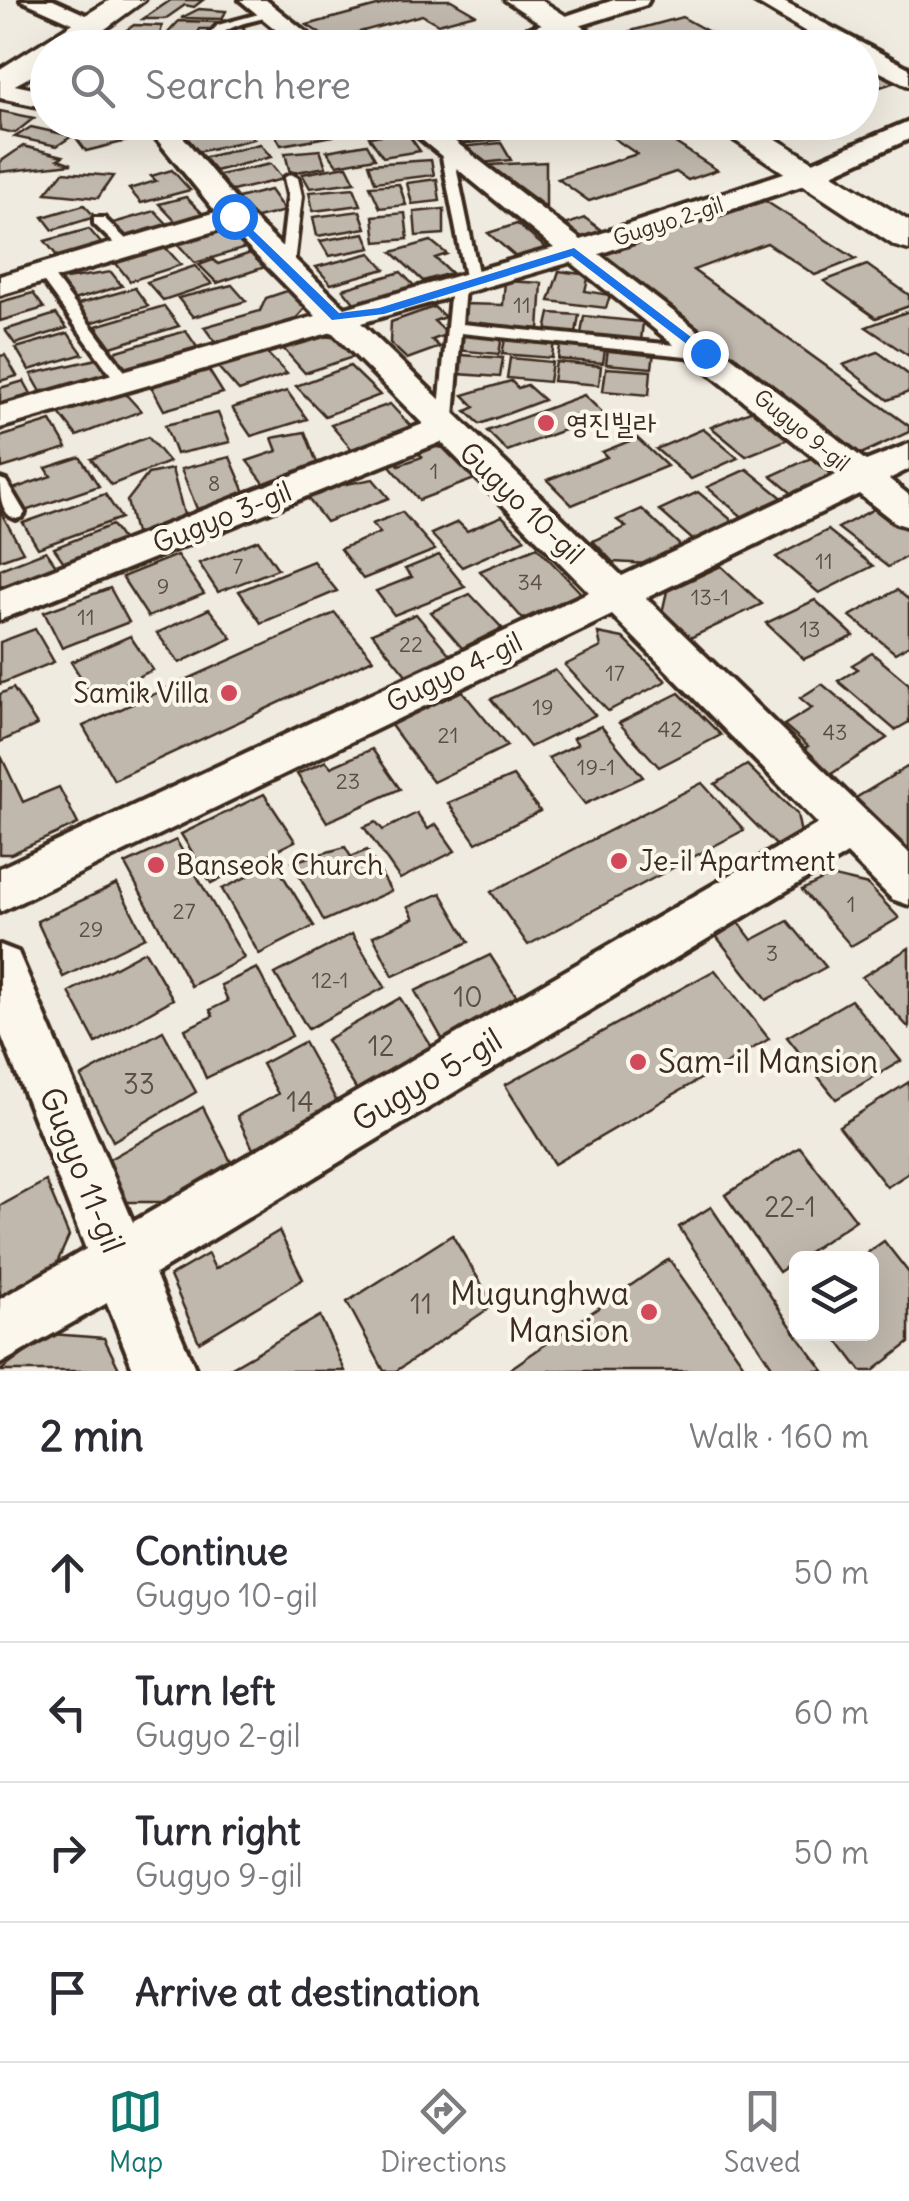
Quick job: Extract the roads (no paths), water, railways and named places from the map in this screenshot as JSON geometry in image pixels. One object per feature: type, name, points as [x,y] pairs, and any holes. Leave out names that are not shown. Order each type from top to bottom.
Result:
[{"type":"main road","points":[[84,30],[130,0]]},
{"type":"main road","points":[[520,0],[572,30]]},
{"type":"main road","points":[[4,81],[30,64]]},
{"type":"main road","points":[[753,140],[909,238]]},
{"type":"street","points":[[539,30],[638,0]]},
{"type":"street","points":[[762,0],[818,30]]},
{"type":"street","points":[[22,1],[94,24]]},
{"type":"street","points":[[260,7],[290,30]]},
{"type":"street","points":[[879,62],[909,78]]},
{"type":"street","points":[[4,81],[30,92]]},
{"type":"street","name":"Gugyo 2-gil","points":[[0,417],[336,317],[380,311],[574,252],[809,174],[909,128]]},
{"type":"street","name":"Gugyo 10-gil","points":[[189,140],[234,216],[287,264],[445,428],[909,884]]},
{"type":"street","name":"Gugyo 9-gil","points":[[437,140],[909,514]]},
{"type":"street","points":[[0,286],[234,216]]},
{"type":"street","name":"Gugyo 3-gil","points":[[0,606],[445,428]]},
{"type":"street","name":"Gugyo 4-gil","points":[[0,891],[909,454]]},
{"type":"street","name":"Gugyo 5-gil","points":[[0,1333],[854,826]]},
{"type":"street","name":"Gugyo 11-gil","points":[[0,968],[165,1371]]},
{"type":"lane","points":[[217,30],[260,7]]},
{"type":"lane","points":[[445,428],[454,328],[465,284],[446,147]]},
{"type":"lane","points":[[287,264],[295,196],[291,178]]},
{"type":"lane","points":[[99,221],[128,248]]},
{"type":"lane","points":[[44,273],[123,380]]},
{"type":"lane","points":[[454,328],[705,353]]},
{"type":"lane","points":[[0,485],[16,513]]},
{"type":"place","name":"영진빌라","points":[[546,423]]},
{"type":"place","name":"Samik Villa","points":[[229,693]]},
{"type":"place","name":"Je-il Apartment","points":[[619,861]]},
{"type":"place","name":"Banseok Church","points":[[156,865]]},
{"type":"place","name":"Sam-il Mansion","points":[[638,1062]]},
{"type":"place","name":"Mugunghwa Mansion","points":[[649,1312]]}]
